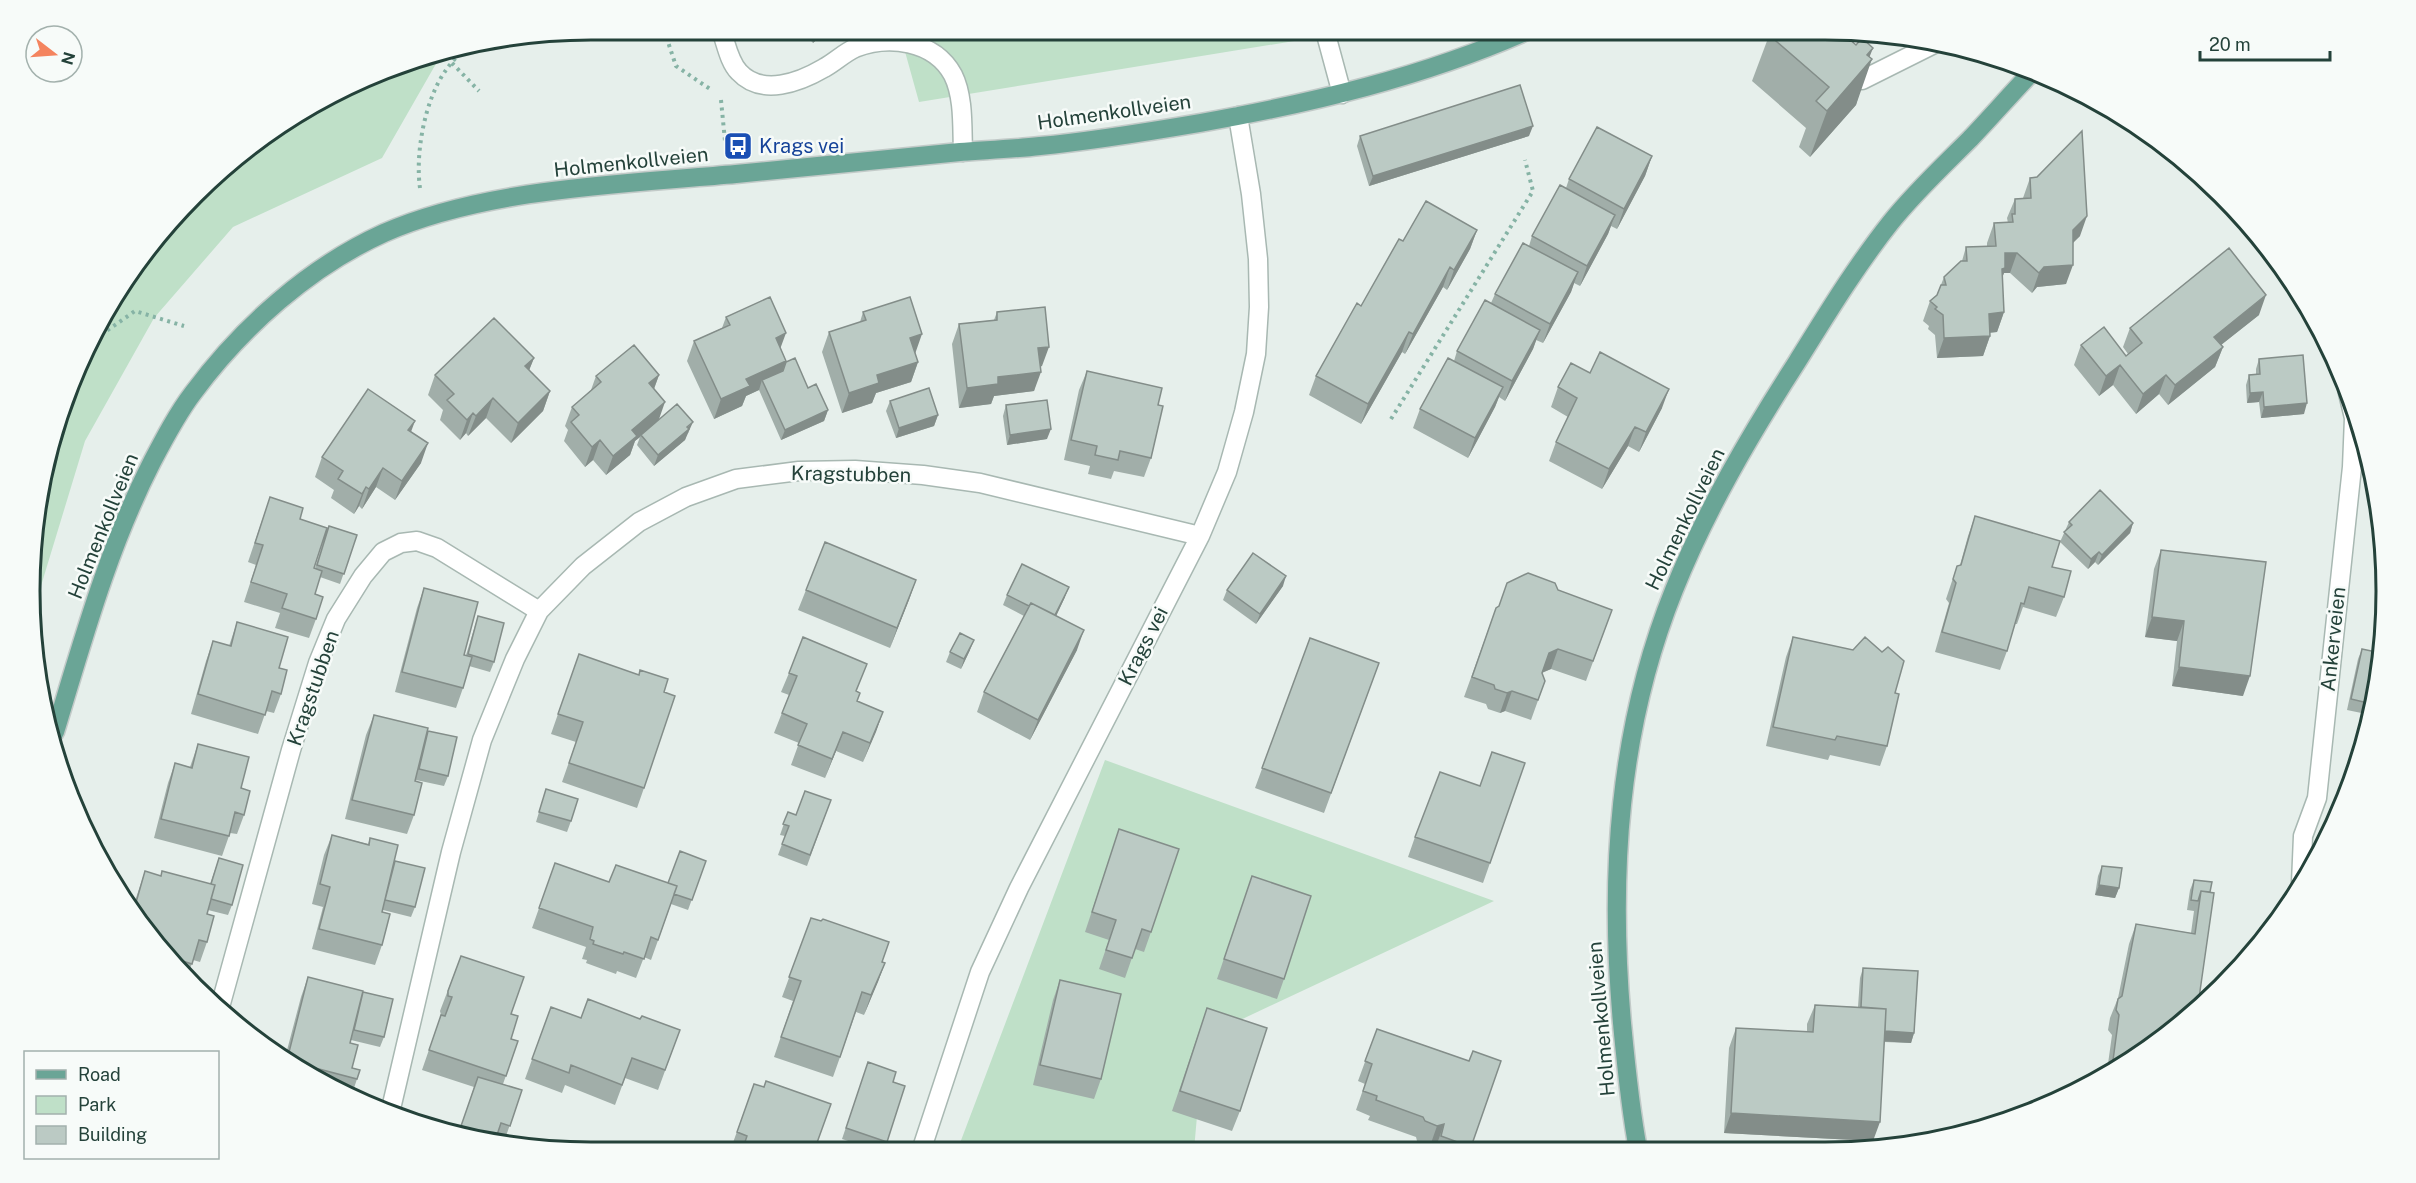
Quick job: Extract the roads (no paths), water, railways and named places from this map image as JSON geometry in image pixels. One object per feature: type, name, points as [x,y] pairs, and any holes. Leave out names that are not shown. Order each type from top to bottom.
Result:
[{"type":"main road","name":"Holmenkollveien","points":[[57,725],[95,600],[115,544],[138,489],[191,396],[225,353],[262,316],[299,285],[340,256],[383,234],[424,218],[508,198],[1090,140],[1238,116],[1342,94],[1441,66],[1505,40]]},
{"type":"main road","name":"Holmenkollveien","points":[[1637,1142],[1625,1061],[1616,938],[1619,822],[1638,706],[1673,592],[1697,536],[1756,426],[1859,264],[1892,220],[2026,79]]},
{"type":"street","points":[[725,40],[739,72],[752,81],[767,86],[800,80],[823,69],[854,49],[877,41],[895,40],[926,50],[940,59],[952,74],[959,95],[963,152]]},
{"type":"street","points":[[1327,40],[1342,94]]},
{"type":"street","points":[[1862,80],[1924,50]]},
{"type":"street","name":"Krags vei","points":[[924,1142],[980,972],[1024,877],[1200,536],[1227,472],[1244,412],[1256,354],[1259,307],[1258,260],[1251,194],[1238,116]]},
{"type":"street","name":"Ankerveien","points":[[2302,868],[2303,836],[2317,798],[2354,440]]},
{"type":"street","name":"Kragstubben","points":[[392,1105],[451,852],[482,740],[515,659],[539,611],[584,566],[639,522],[686,497],[736,479],[799,471],[866,471],[923,475],[980,483],[1200,536]]},
{"type":"street","name":"Kragstubben","points":[[222,1000],[318,663],[336,619],[363,576],[383,552],[401,543],[417,541],[437,548],[539,611]]},
{"type":"place","name":"Krags vei","points":[[738,146]]}]
